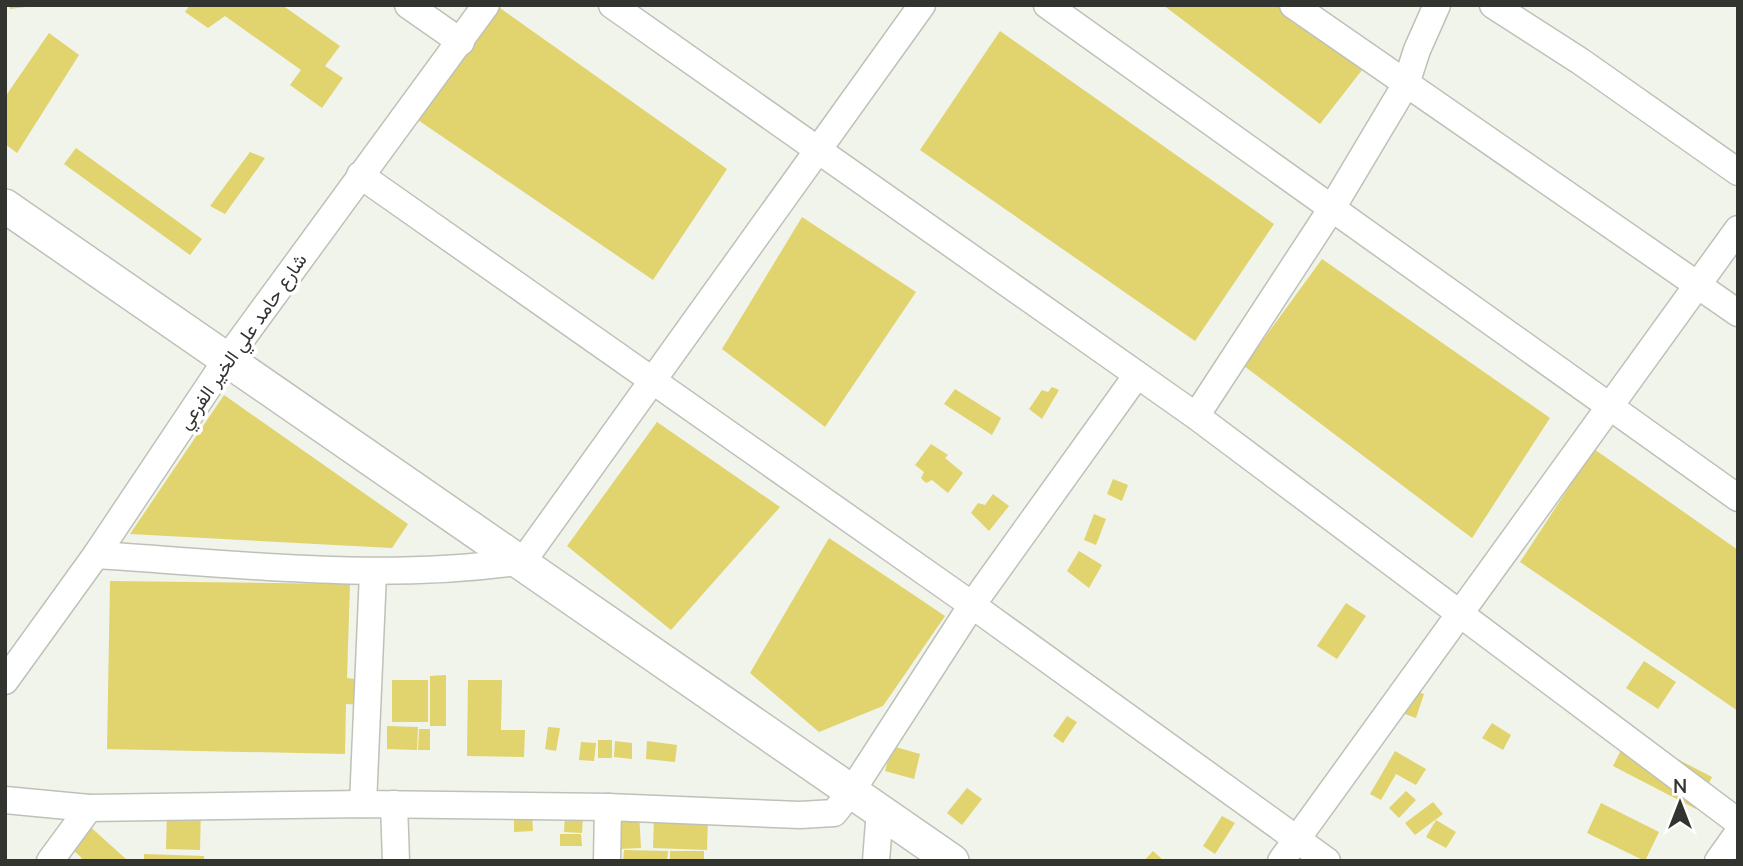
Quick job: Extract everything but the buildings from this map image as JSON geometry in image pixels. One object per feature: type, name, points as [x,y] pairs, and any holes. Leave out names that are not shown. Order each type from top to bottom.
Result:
[{"type":"main road","points":[[5,206],[523,561],[952,861]]},
{"type":"street","points":[[408,5],[461,42]]},
{"type":"street","name":"شارع حامد علي الخير الفرعي","points":[[5,681],[96,555],[227,359],[486,5]]},
{"type":"street","points":[[612,5],[1196,416],[1738,822]]},
{"type":"street","points":[[96,555],[373,573],[430,572],[523,561],[650,380],[922,5]]},
{"type":"street","points":[[1047,5],[1738,498]]},
{"type":"street","points":[[1293,5],[1738,313]]},
{"type":"street","points":[[1196,416],[1332,208],[1406,84],[1417,50],[1437,5]]},
{"type":"street","points":[[1493,5],[1580,61],[1738,172]]},
{"type":"street","points":[[360,175],[972,605],[1327,861]]},
{"type":"street","points":[[1281,861],[1738,229]]},
{"type":"street","points":[[5,800],[89,808],[394,804],[608,807],[820,815],[834,813],[851,792],[972,605],[1137,374]]},
{"type":"street","points":[[363,804],[373,573]]},
{"type":"street","points":[[394,804],[396,861]]},
{"type":"street","points":[[607,861],[608,807]]},
{"type":"street","points":[[50,861],[89,808]]},
{"type":"street","points":[[876,861],[880,810]]},
{"type":"street","points":[[1718,861],[1738,833]]}]
